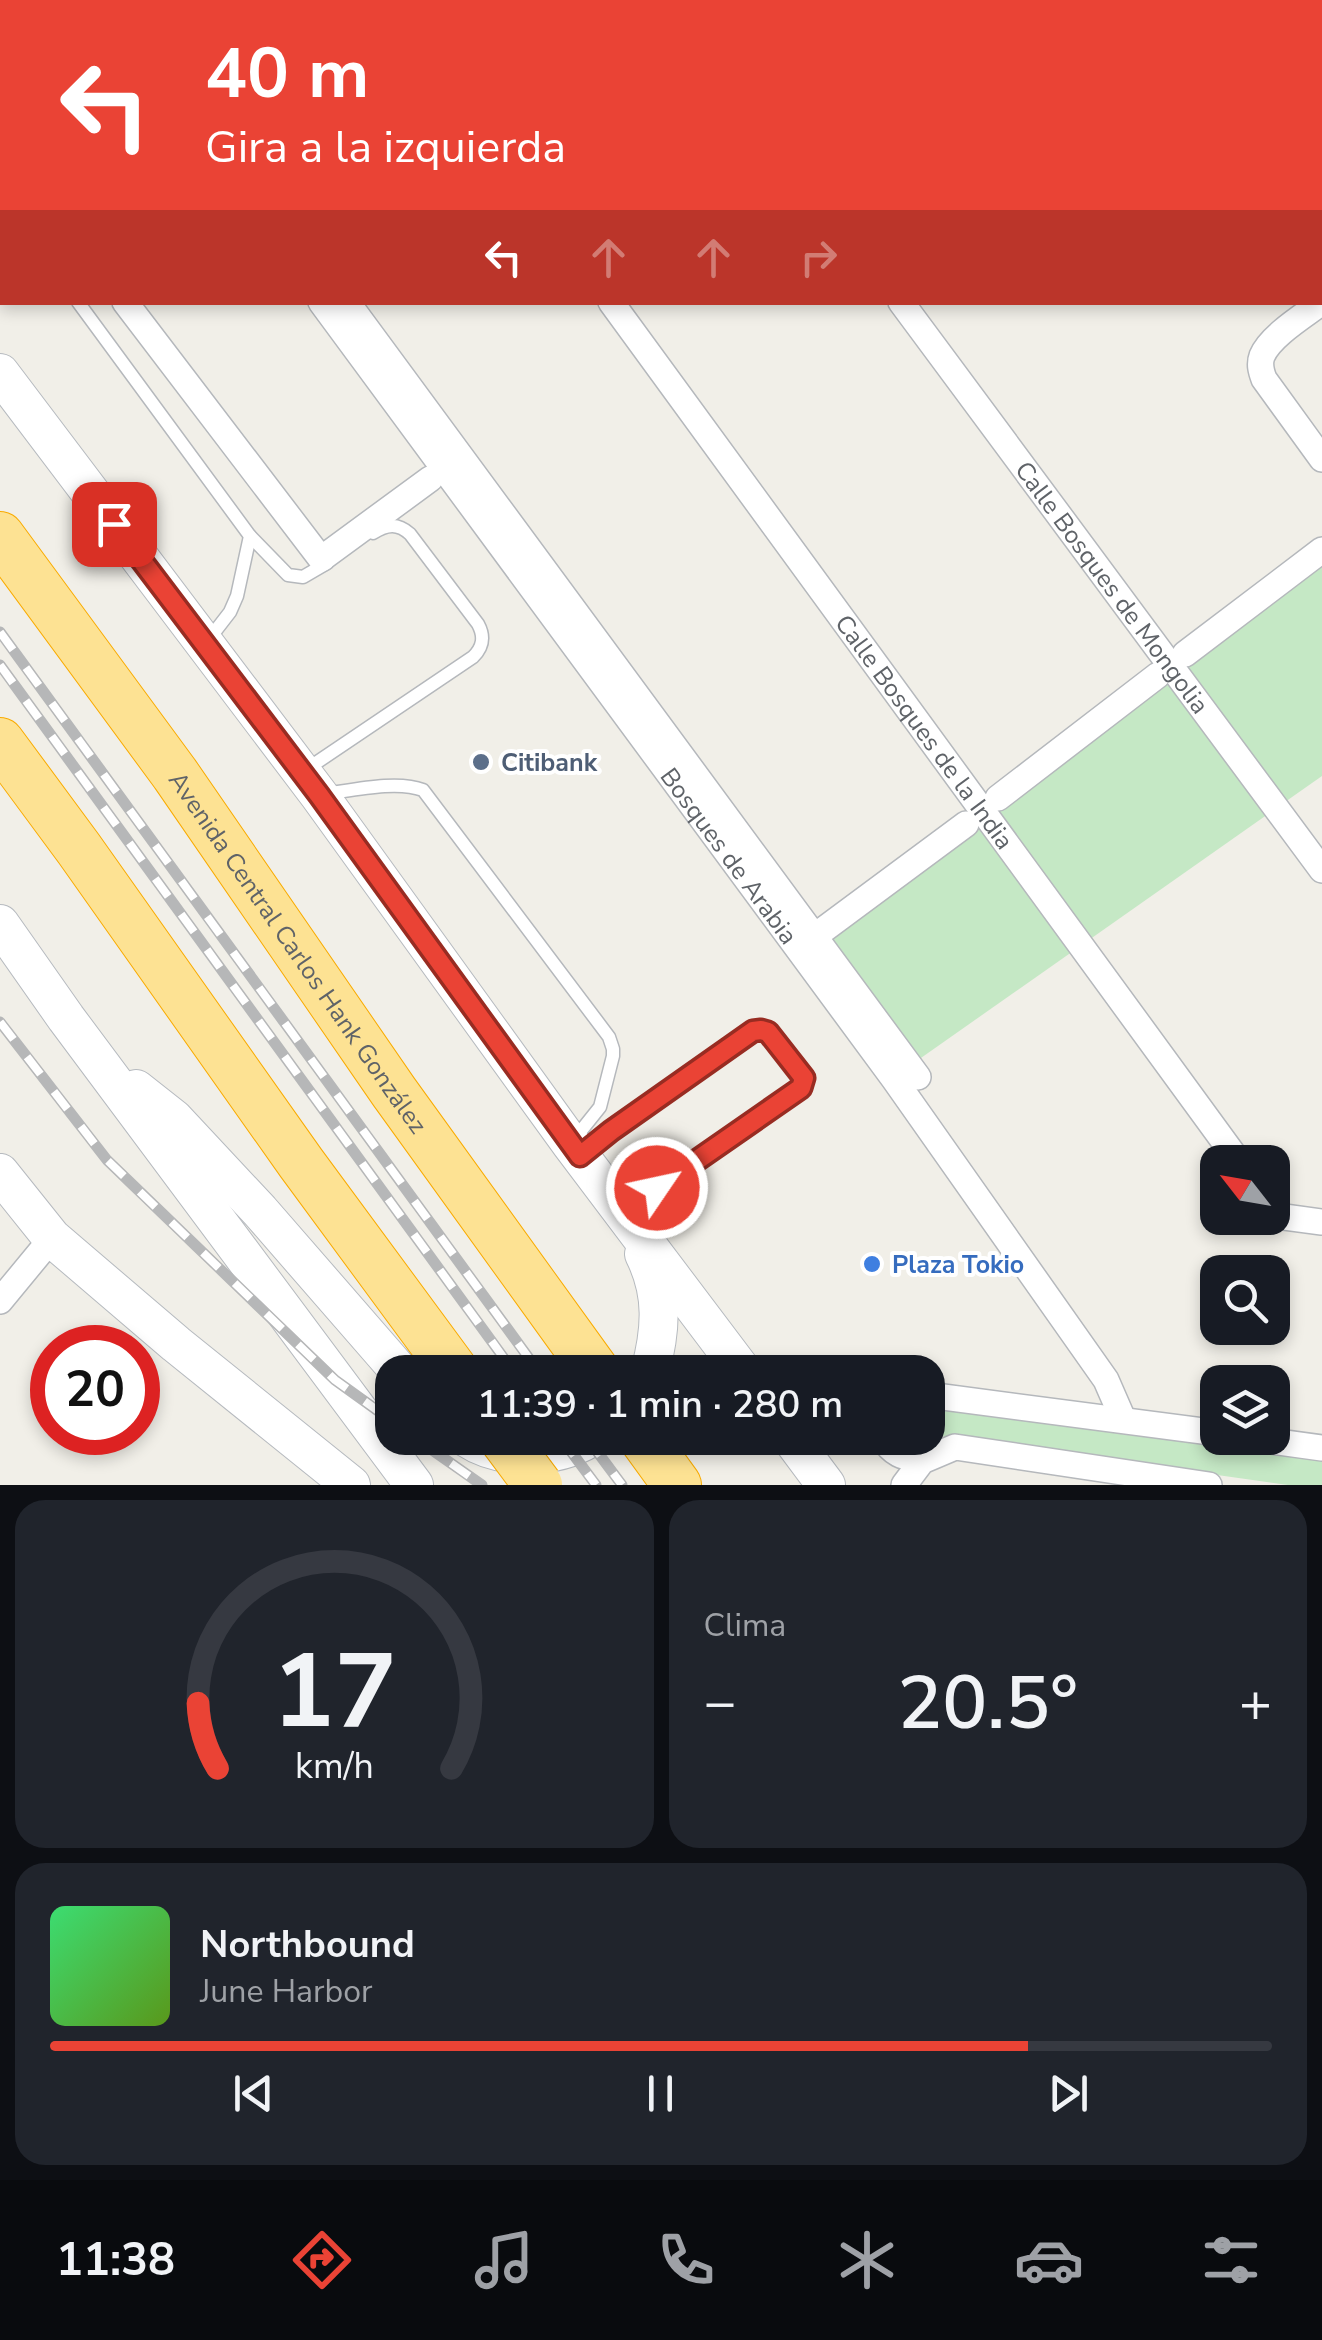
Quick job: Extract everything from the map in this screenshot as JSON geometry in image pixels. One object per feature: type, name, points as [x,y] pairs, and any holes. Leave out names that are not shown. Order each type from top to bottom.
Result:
[{"type":"highway","name":"Avenida Central Carlos Hank González","points":[[0,536],[174,774],[394,1092],[584,1355]]},
{"type":"highway","points":[[0,742],[442,1355]]},
{"type":"highway","points":[[516,1455],[538,1485]]},
{"type":"highway","points":[[655,1455],[677,1485]]},
{"type":"main road","points":[[0,373],[310,784],[575,1150],[737,1355]]},
{"type":"main road","points":[[0,924],[414,1485]]},
{"type":"main road","points":[[98,1060],[174,1119],[385,1355]]},
{"type":"main road","points":[[4,1190],[52,1238],[176,1344],[351,1485]]},
{"type":"main road","points":[[623,1213],[653,1273],[659,1337],[654,1355]]},
{"type":"main road","points":[[804,1455],[826,1485]]},
{"type":"street","points":[[127,305],[321,559],[430,480]]},
{"type":"street","name":"Bosques de Arabia","points":[[322,305],[894,1078],[1106,1380],[1123,1419]]},
{"type":"street","points":[[349,305],[918,1077]]},
{"type":"street","name":"Calle Bosques de la India","points":[[613,305],[1226,1145]]},
{"type":"street","name":"Calle Bosques de Mongolia","points":[[907,305],[1322,870]]},
{"type":"street","points":[[1318,305],[1268,346],[1261,358],[1261,369],[1264,380],[1322,458]]},
{"type":"street","points":[[1185,654],[1322,550]]},
{"type":"street","points":[[998,798],[1158,676]]},
{"type":"street","points":[[815,936],[966,824]]},
{"type":"street","points":[[1290,1212],[1310,1213],[1322,1208]]},
{"type":"street","points":[[1290,1215],[1322,1222]]},
{"type":"street","points":[[0,1301],[52,1238]]},
{"type":"street","points":[[945,1397],[1200,1430]]},
{"type":"street","points":[[1290,1444],[1322,1448]]},
{"type":"street","points":[[904,1485],[922,1462],[955,1447],[1209,1485]]},
{"type":"street","points":[[897,1455],[922,1462]]},
{"type":"lane","points":[[80,305],[250,536],[281,570],[303,577],[379,529],[404,528],[482,632],[480,650],[310,784]]},
{"type":"lane","points":[[205,644],[230,612],[237,596],[250,536]]},
{"type":"lane","points":[[310,784],[410,786],[423,790],[609,1037],[613,1049],[600,1107],[575,1150]]},
{"type":"lane","points":[[575,1150],[611,1131],[753,1031],[768,1032],[804,1078],[801,1088],[623,1213]]},
{"type":"green space","points":[[1322,550],[1322,776],[901,1072],[805,946]]},
{"type":"green space","points":[[945,1406],[1200,1442],[1200,1455],[1290,1455],[1322,1459],[1322,1485],[1288,1485],[945,1436]]},
{"type":"railway","points":[[0,632],[527,1355]]},
{"type":"railway","points":[[0,665],[502,1355]]},
{"type":"railway","points":[[0,1022],[107,1160],[335,1380],[375,1409]]},
{"type":"railway","points":[[439,1455],[482,1485]]},
{"type":"railway","points":[[574,1455],[596,1485]]},
{"type":"railway","points":[[600,1455],[622,1485]]},
{"type":"place","name":"Citibank","points":[[481,762]]},
{"type":"place","name":"Plaza Tokio","points":[[872,1264]]},
{"type":"route","points":[[114,524],[319,795],[580,1156],[753,1031],[768,1032],[804,1078],[801,1088],[657,1188]]}]
